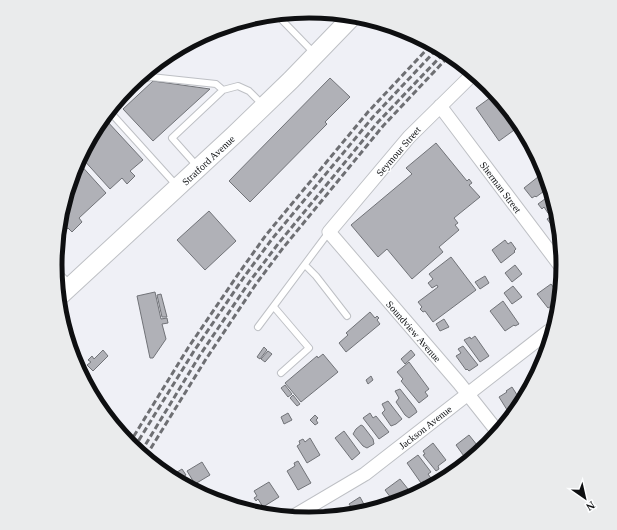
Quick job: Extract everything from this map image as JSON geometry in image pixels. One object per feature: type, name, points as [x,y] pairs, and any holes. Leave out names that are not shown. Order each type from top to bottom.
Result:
[{"type":"main road","name":"Stratford Avenue","points":[[66,290],[199,168],[264,106],[348,21]]},
{"type":"street","name":"Seymour Street","points":[[329,232],[409,137],[469,78]]},
{"type":"street","name":"Sherman Street","points":[[440,106],[556,260]]},
{"type":"street","name":"Soundview Avenue","points":[[329,232],[468,394],[494,428]]},
{"type":"street","name":"Jackson Avenue","points":[[301,512],[365,474],[545,334]]},
{"type":"lane","points":[[282,20],[315,55]]},
{"type":"lane","points":[[148,78],[216,84],[223,90]]},
{"type":"lane","points":[[199,168],[172,138],[223,90],[238,86],[249,91],[264,106]]},
{"type":"lane","points":[[113,115],[178,188]]},
{"type":"lane","points":[[258,327],[329,232]]},
{"type":"lane","points":[[305,265],[316,276],[347,316]]},
{"type":"lane","points":[[274,307],[309,348],[281,373]]},
{"type":"building","points":[[330,78],[350,97],[325,122],[327,124],[250,202],[229,181]]},
{"type":"building","points":[[153,81],[210,89],[153,141],[123,109]]},
{"type":"building","points":[[490,98],[515,130],[499,141],[476,108]]},
{"type":"building","points":[[108,122],[143,160],[130,171],[135,176],[127,184],[122,178],[110,189],[85,161]]},
{"type":"building","points":[[436,143],[467,181],[469,179],[472,183],[469,185],[480,197],[454,218],[458,223],[455,225],[459,230],[439,247],[443,252],[412,279],[387,249],[378,257],[351,225],[412,174],[406,168]]},
{"type":"building","points":[[82,166],[106,193],[79,218],[82,222],[72,232],[68,228],[64,231],[70,201]]},
{"type":"building","points":[[539,176],[544,191],[532,198],[524,188]]},
{"type":"building","points":[[546,198],[550,212],[548,213],[544,207],[542,209],[538,204]]},
{"type":"building","points":[[209,211],[236,241],[205,270],[177,240]]},
{"type":"building","points":[[551,216],[552,226],[547,219]]},
{"type":"building","points":[[505,240],[508,244],[511,242],[516,249],[514,251],[515,252],[501,263],[492,250]]},
{"type":"building","points":[[451,257],[476,290],[433,322],[425,311],[423,312],[420,309],[422,307],[418,302],[438,287],[437,285],[432,288],[428,283],[433,279],[429,274]]},
{"type":"building","points":[[515,265],[522,274],[512,282],[505,273]]},
{"type":"building","points":[[485,276],[489,283],[480,289],[475,282]]},
{"type":"building","points":[[551,284],[554,288],[552,306],[548,308],[537,294]]},
{"type":"building","points":[[513,286],[522,297],[512,304],[504,293]]},
{"type":"building","points":[[155,292],[161,319],[167,318],[168,323],[162,324],[166,339],[153,358],[150,358],[137,296]]},
{"type":"building","points":[[161,294],[167,317],[162,317],[157,295]]},
{"type":"building","points":[[503,301],[519,324],[514,325],[505,331],[490,311]]},
{"type":"building","points":[[370,312],[375,318],[377,316],[379,318],[377,320],[380,324],[346,352],[339,343],[348,335],[346,333]]},
{"type":"building","points":[[444,319],[449,327],[440,331],[436,324]]},
{"type":"building","points":[[475,336],[489,356],[480,362],[464,340],[470,337],[471,339]]},
{"type":"building","points":[[463,346],[478,365],[469,371],[467,369],[466,370],[456,356],[461,353],[458,349]]},
{"type":"building","points":[[264,347],[267,350],[260,359],[257,357]]},
{"type":"building","points":[[103,350],[108,356],[93,371],[87,365],[91,362],[88,360],[92,356],[94,359]]},
{"type":"building","points":[[411,350],[415,355],[405,364],[401,359]]},
{"type":"building","points":[[268,351],[272,354],[265,362],[261,359]]},
{"type":"building","points":[[323,354],[338,372],[301,402],[285,383],[317,356],[318,358]]},
{"type":"building","points":[[409,362],[429,389],[425,392],[428,396],[419,403],[401,381],[403,379],[397,372]]},
{"type":"building","points":[[371,376],[373,380],[368,384],[366,380]]},
{"type":"building","points":[[285,385],[292,394],[288,397],[281,388]]},
{"type":"building","points":[[512,387],[518,396],[507,411],[499,397],[507,392],[506,391]]},
{"type":"building","points":[[400,389],[417,412],[409,418],[405,415],[396,402],[399,398],[395,391]]},
{"type":"building","points":[[293,395],[300,404],[297,406],[290,398]]},
{"type":"building","points":[[388,401],[402,419],[391,426],[382,413],[385,410],[382,404]]},
{"type":"building","points":[[288,413],[292,420],[284,424],[281,417]]},
{"type":"building","points":[[370,413],[373,418],[376,416],[389,432],[379,439],[363,418]]},
{"type":"building","points":[[315,415],[318,418],[316,420],[318,423],[315,425],[310,420]]},
{"type":"building","points":[[361,425],[373,439],[374,444],[367,448],[363,446],[353,434]]},
{"type":"building","points":[[344,431],[360,453],[352,460],[335,438]]},
{"type":"building","points":[[469,435],[477,445],[464,457],[456,445]]},
{"type":"building","points":[[310,438],[320,455],[307,463],[297,446],[300,444],[299,441],[303,439],[305,442]]},
{"type":"building","points":[[433,443],[446,460],[438,466],[439,469],[436,471],[423,455],[425,454],[423,451]]},
{"type":"building","points":[[418,455],[431,472],[428,474],[432,479],[425,483],[424,481],[421,483],[407,463]]},
{"type":"building","points":[[298,461],[311,483],[298,490],[287,471],[295,466],[294,463]]},
{"type":"building","points":[[202,462],[210,475],[195,484],[187,471]]},
{"type":"building","points":[[182,469],[186,475],[182,477],[176,473]]},
{"type":"building","points":[[400,479],[409,491],[391,498],[385,490]]},
{"type":"building","points":[[269,482],[279,497],[263,507],[258,499],[256,501],[254,498],[257,496],[254,491]]},
{"type":"building","points":[[360,497],[365,505],[352,508],[349,504]]},
{"type":"railway","points":[[132,438],[188,348],[266,235],[368,112],[428,49]]},
{"type":"railway","points":[[137,443],[194,351],[244,277],[272,239],[373,117],[434,52]]},
{"type":"railway","points":[[143,448],[200,355],[250,281],[278,244],[378,122],[441,57]]},
{"type":"railway","points":[[148,453],[206,359],[256,284],[283,248],[383,126],[445,60]]}]
